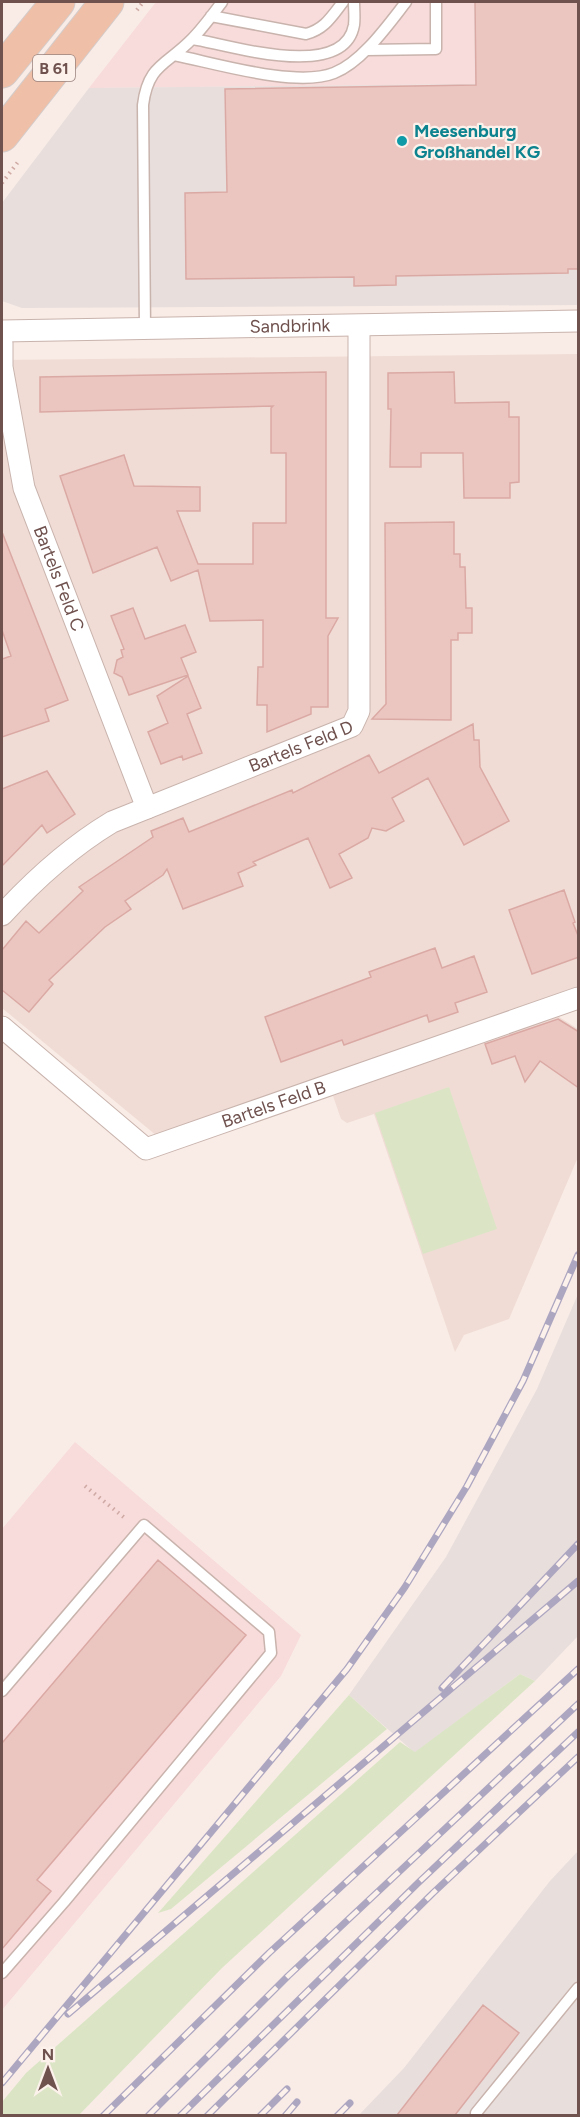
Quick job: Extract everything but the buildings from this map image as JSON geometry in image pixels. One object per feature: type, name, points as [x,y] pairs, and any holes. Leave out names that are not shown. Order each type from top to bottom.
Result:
[{"type":"main road","name":"B 61","points":[[2,71],[58,2]]},
{"type":"main road","name":"B 61","points":[[2,135],[107,2]]},
{"type":"street","name":"Sandbrink","points":[[2,331],[579,321]]},
{"type":"street","name":"Bartels Feld D","points":[[2,915],[38,875],[82,840],[112,822],[352,726],[359,711],[359,326]]},
{"type":"street","name":"Bartels Feld C","points":[[2,343],[2,367],[24,488],[147,808]]},
{"type":"street","name":"Bartels Feld B","points":[[2,1027],[146,1149],[579,998]]},
{"type":"lane","points":[[144,329],[143,105],[146,84],[150,77],[193,39],[222,2]]},
{"type":"lane","points":[[211,16],[306,34],[318,31],[343,2]]},
{"type":"lane","points":[[193,39],[290,57],[319,56],[342,44],[351,33],[354,24],[354,2]]},
{"type":"lane","points":[[174,55],[269,75],[313,77],[335,73],[366,50],[406,2]]},
{"type":"lane","points":[[366,50],[436,49],[436,2]]},
{"type":"lane","points":[[2,1691],[144,1525],[215,1583],[269,1632],[271,1653],[64,1902],[2,1972]]},
{"type":"lane","points":[[477,2115],[476,2113],[579,1988]]},
{"type":"path","points":[[85,1486],[129,1521],[136,1535]]},
{"type":"shaded area","points":[[156,2],[474,2],[476,84],[89,88]]},
{"type":"shaded area","name":"Meesenburg Großhandel KG","points":[[474,2],[578,2],[578,305],[22,308],[2,301],[2,203],[89,88],[475,84]]},
{"type":"shaded area","points":[[578,354],[578,986],[157,1136],[2,1008],[2,360]]},
{"type":"shaded area","points":[[556,1015],[578,1029],[578,1157],[509,1319],[464,1335],[455,1352],[374,1114],[347,1123],[341,1119],[333,1096]]},
{"type":"shaded area","points":[[578,1294],[578,1636],[535,1681],[520,1674],[415,1753],[349,1695],[446,1557],[537,1389]]},
{"type":"shaded area","points":[[75,1442],[301,1635],[281,1676],[2,2010],[2,1529]]},
{"type":"shaded area","points":[[578,1851],[578,2115],[358,2116],[404,2068],[550,1881]]},
{"type":"green space","points":[[449,1087],[497,1229],[423,1254],[375,1113]]},
{"type":"green space","points":[[520,1674],[535,1681],[222,1968],[79,2115],[2,2115],[2,2102],[26,2073],[400,1742],[415,1752]]},
{"type":"green space","points":[[349,1695],[387,1729],[171,1909],[158,1913]]},
{"type":"railway","points":[[2,2083],[347,1669],[405,1587],[467,1486],[523,1381],[578,1255]]},
{"type":"railway","points":[[442,1688],[578,1544]]},
{"type":"railway","points":[[68,2014],[578,1581]]},
{"type":"railway","points":[[103,2116],[269,1953],[578,1669]]},
{"type":"railway","points":[[148,2116],[288,1976],[578,1704]]},
{"type":"railway","points":[[180,2116],[418,1883],[578,1732]]},
{"type":"railway","points":[[207,2116],[433,1893],[578,1757]]},
{"type":"railway","points":[[260,2116],[287,2089]]},
{"type":"railway","points":[[285,2116],[297,2102]]},
{"type":"railway","points":[[337,2116],[350,2103]]},
{"type":"place","name":"Meesenburg Großhandel KG","points":[[402,141]]}]
